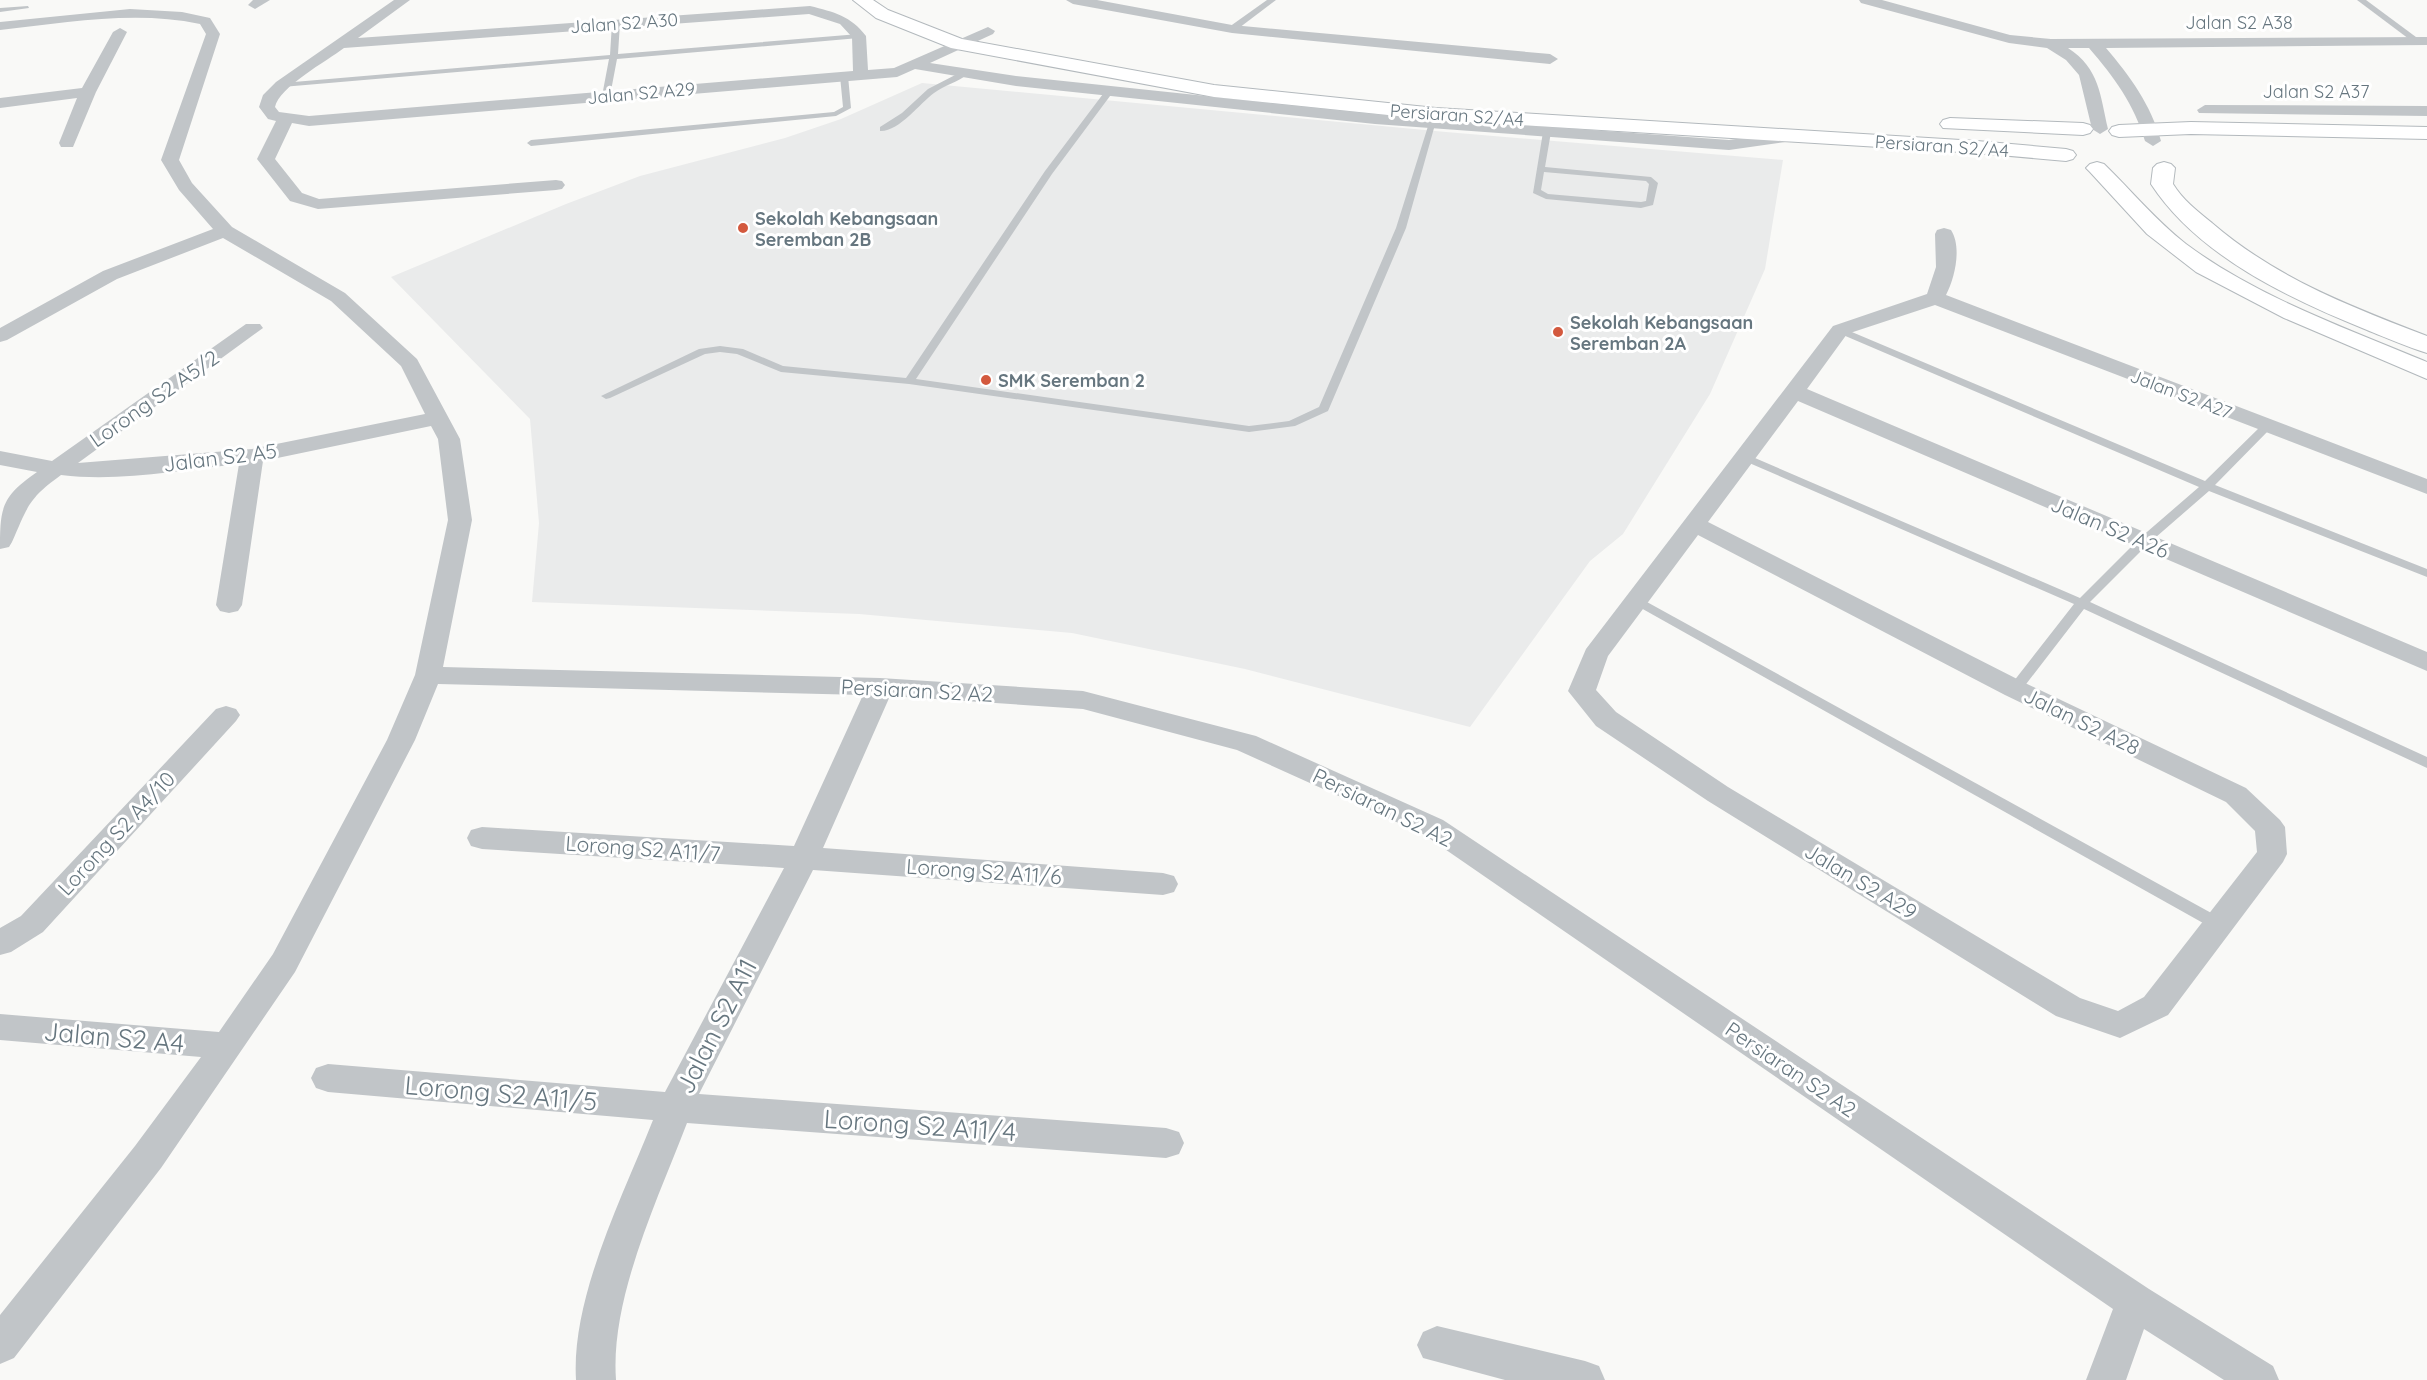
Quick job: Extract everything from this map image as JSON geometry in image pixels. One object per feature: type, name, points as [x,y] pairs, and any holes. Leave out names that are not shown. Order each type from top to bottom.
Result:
[{"type":"main road","name":"Persiaran S2/A4","points":[[862,0],[882,14],[958,44],[1214,91],[1435,119],[1977,147],[2066,155],[2097,168]]},
{"type":"main road","name":"Persiaran S2/A4","points":[[966,25],[1089,55],[1185,72],[1295,87],[1490,102],[1857,121]]},
{"type":"main road","name":"Persiaran S2/A4","points":[[1936,123],[2101,129],[2149,127]]},
{"type":"main road","points":[[2149,127],[2167,156],[2162,184],[2174,202],[2219,241],[2279,282],[2334,308],[2427,345]]},
{"type":"main road","points":[[2149,127],[2167,156]]},
{"type":"main road","points":[[2066,155],[2058,148],[2055,141],[2060,135],[2069,131],[2101,129]]},
{"type":"main road","points":[[2167,156],[2427,133]]},
{"type":"main road","points":[[2097,168],[2167,156],[2289,144],[2427,147]]},
{"type":"main road","points":[[2097,168],[2119,189],[2136,212],[2168,241],[2226,282],[2349,339],[2427,371]]},
{"type":"street","points":[[403,0],[282,85],[269,98],[267,107],[274,116],[285,119],[281,132],[266,159],[296,197],[318,204],[556,185]]},
{"type":"street","points":[[1073,0],[1232,29],[1550,59]]},
{"type":"street","name":"Jalan S2 A38","points":[[1866,0],[2009,39],[2050,44],[2423,43]]},
{"type":"street","name":"Jalan S2 A30","points":[[342,44],[810,10],[845,21],[859,36]]},
{"type":"street","points":[[0,26],[138,14],[169,14],[205,21],[213,34],[170,160],[185,186],[225,231],[338,297],[410,363],[449,439],[460,520],[428,675],[401,740],[284,963],[148,1157],[0,1345]]},
{"type":"street","name":"Jalan S2 A29","points":[[285,119],[309,121],[897,72],[988,31]]},
{"type":"street","points":[[67,143],[88,92],[120,32]]},
{"type":"street","points":[[859,36],[861,75]]},
{"type":"street","points":[[2093,43],[2122,76],[2149,127]]},
{"type":"street","points":[[2050,44],[2071,57],[2087,74],[2101,129]]},
{"type":"street","points":[[916,65],[964,74],[1108,92],[1435,119],[1547,132],[1729,145],[1793,136]]},
{"type":"street","points":[[0,103],[88,92]]},
{"type":"street","name":"Jalan S2 A37","points":[[2205,110],[2427,111]]},
{"type":"street","points":[[0,336],[110,275],[162,253],[225,231]]},
{"type":"street","points":[[1636,600],[1840,330],[1935,298],[1945,280],[1944,234]]},
{"type":"street","name":"Jalan S2 A27","points":[[1935,298],[2427,487]]},
{"type":"street","name":"Lorong S2 A5/2","points":[[0,542],[18,501],[30,487],[254,328]]},
{"type":"street","name":"Jalan S2 A26","points":[[1794,391],[2427,662]]},
{"type":"street","name":"Jalan S2 A5","points":[[0,458],[84,471],[116,469],[252,456],[438,418]]},
{"type":"street","points":[[229,605],[252,456]]},
{"type":"street","name":"Jalan S2 A28","points":[[1694,524],[2015,689],[2236,795],[2270,827],[2272,854],[2156,1006]]},
{"type":"street","name":"Jalan S2 A29","points":[[1636,600],[1595,655],[1582,691],[1606,719],[1718,794],[2067,1007],[2120,1025],[2156,1006]]},
{"type":"street","name":"Persiaran S2 A2","points":[[428,675],[880,687],[1083,700],[1246,743],[1433,827],[2135,1302],[2259,1380]]},
{"type":"street","name":"Jalan S2 A11","points":[[596,1380],[595,1365],[606,1288],[675,1107],[804,858],[864,729],[880,687]]},
{"type":"street","name":"Lorong S2 A4/10","points":[[0,944],[32,924],[226,715]]},
{"type":"street","name":"Lorong S2 A11/7","points":[[482,838],[804,858]]},
{"type":"street","name":"Lorong S2 A11/6","points":[[804,858],[1163,884]]},
{"type":"street","name":"Jalan S2 A4","points":[[0,1027],[228,1046]]},
{"type":"street","name":"Lorong S2 A11/5","points":[[328,1078],[675,1107]]},
{"type":"street","name":"Lorong S2 A11/4","points":[[675,1107],[1166,1143]]},
{"type":"street","points":[[2106,1380],[2135,1302]]},
{"type":"street","points":[[1437,1345],[1585,1380]]},
{"type":"lane","points":[[1232,29],[1272,0]]},
{"type":"lane","points":[[2361,0],[2423,43]]},
{"type":"lane","points":[[0,10],[28,4]]},
{"type":"lane","points":[[606,96],[614,56],[616,23]]},
{"type":"lane","points":[[282,85],[859,36]]},
{"type":"lane","points":[[883,129],[905,115],[931,91],[964,74]]},
{"type":"lane","points":[[531,143],[836,114],[847,108],[844,76]]},
{"type":"lane","points":[[909,381],[1048,173],[1108,92]]},
{"type":"lane","points":[[606,396],[703,351],[720,349],[739,351],[781,369],[909,381],[1249,429],[1291,424],[1324,409],[1401,228],[1435,119]]},
{"type":"lane","points":[[1540,169],[1648,179],[1654,183],[1650,203],[1641,205],[1540,194],[1536,191],[1540,169],[1547,132]]},
{"type":"lane","points":[[1840,330],[2207,486],[2427,573]]},
{"type":"lane","points":[[2015,689],[2082,603],[2144,541],[2207,486],[2266,427]]},
{"type":"lane","points":[[1744,457],[2082,603],[2427,763]]},
{"type":"lane","points":[[1636,600],[2218,924]]},
{"type":"shaded area","name":"SMK Seremban 2","points":[[922,83],[1446,132],[1783,160],[1765,269],[1710,394],[1623,534],[1590,561],[1470,727],[1245,669],[1072,633],[859,614],[532,602],[539,523],[530,419],[391,277],[566,204],[640,176],[785,138],[841,119]]},
{"type":"place","name":"Sekolah Kebangsaan Seremban 2B","points":[[743,228]]},
{"type":"place","name":"Sekolah Kebangsaan Seremban 2A","points":[[1558,332]]},
{"type":"place","name":"SMK Seremban 2","points":[[986,380]]}]
